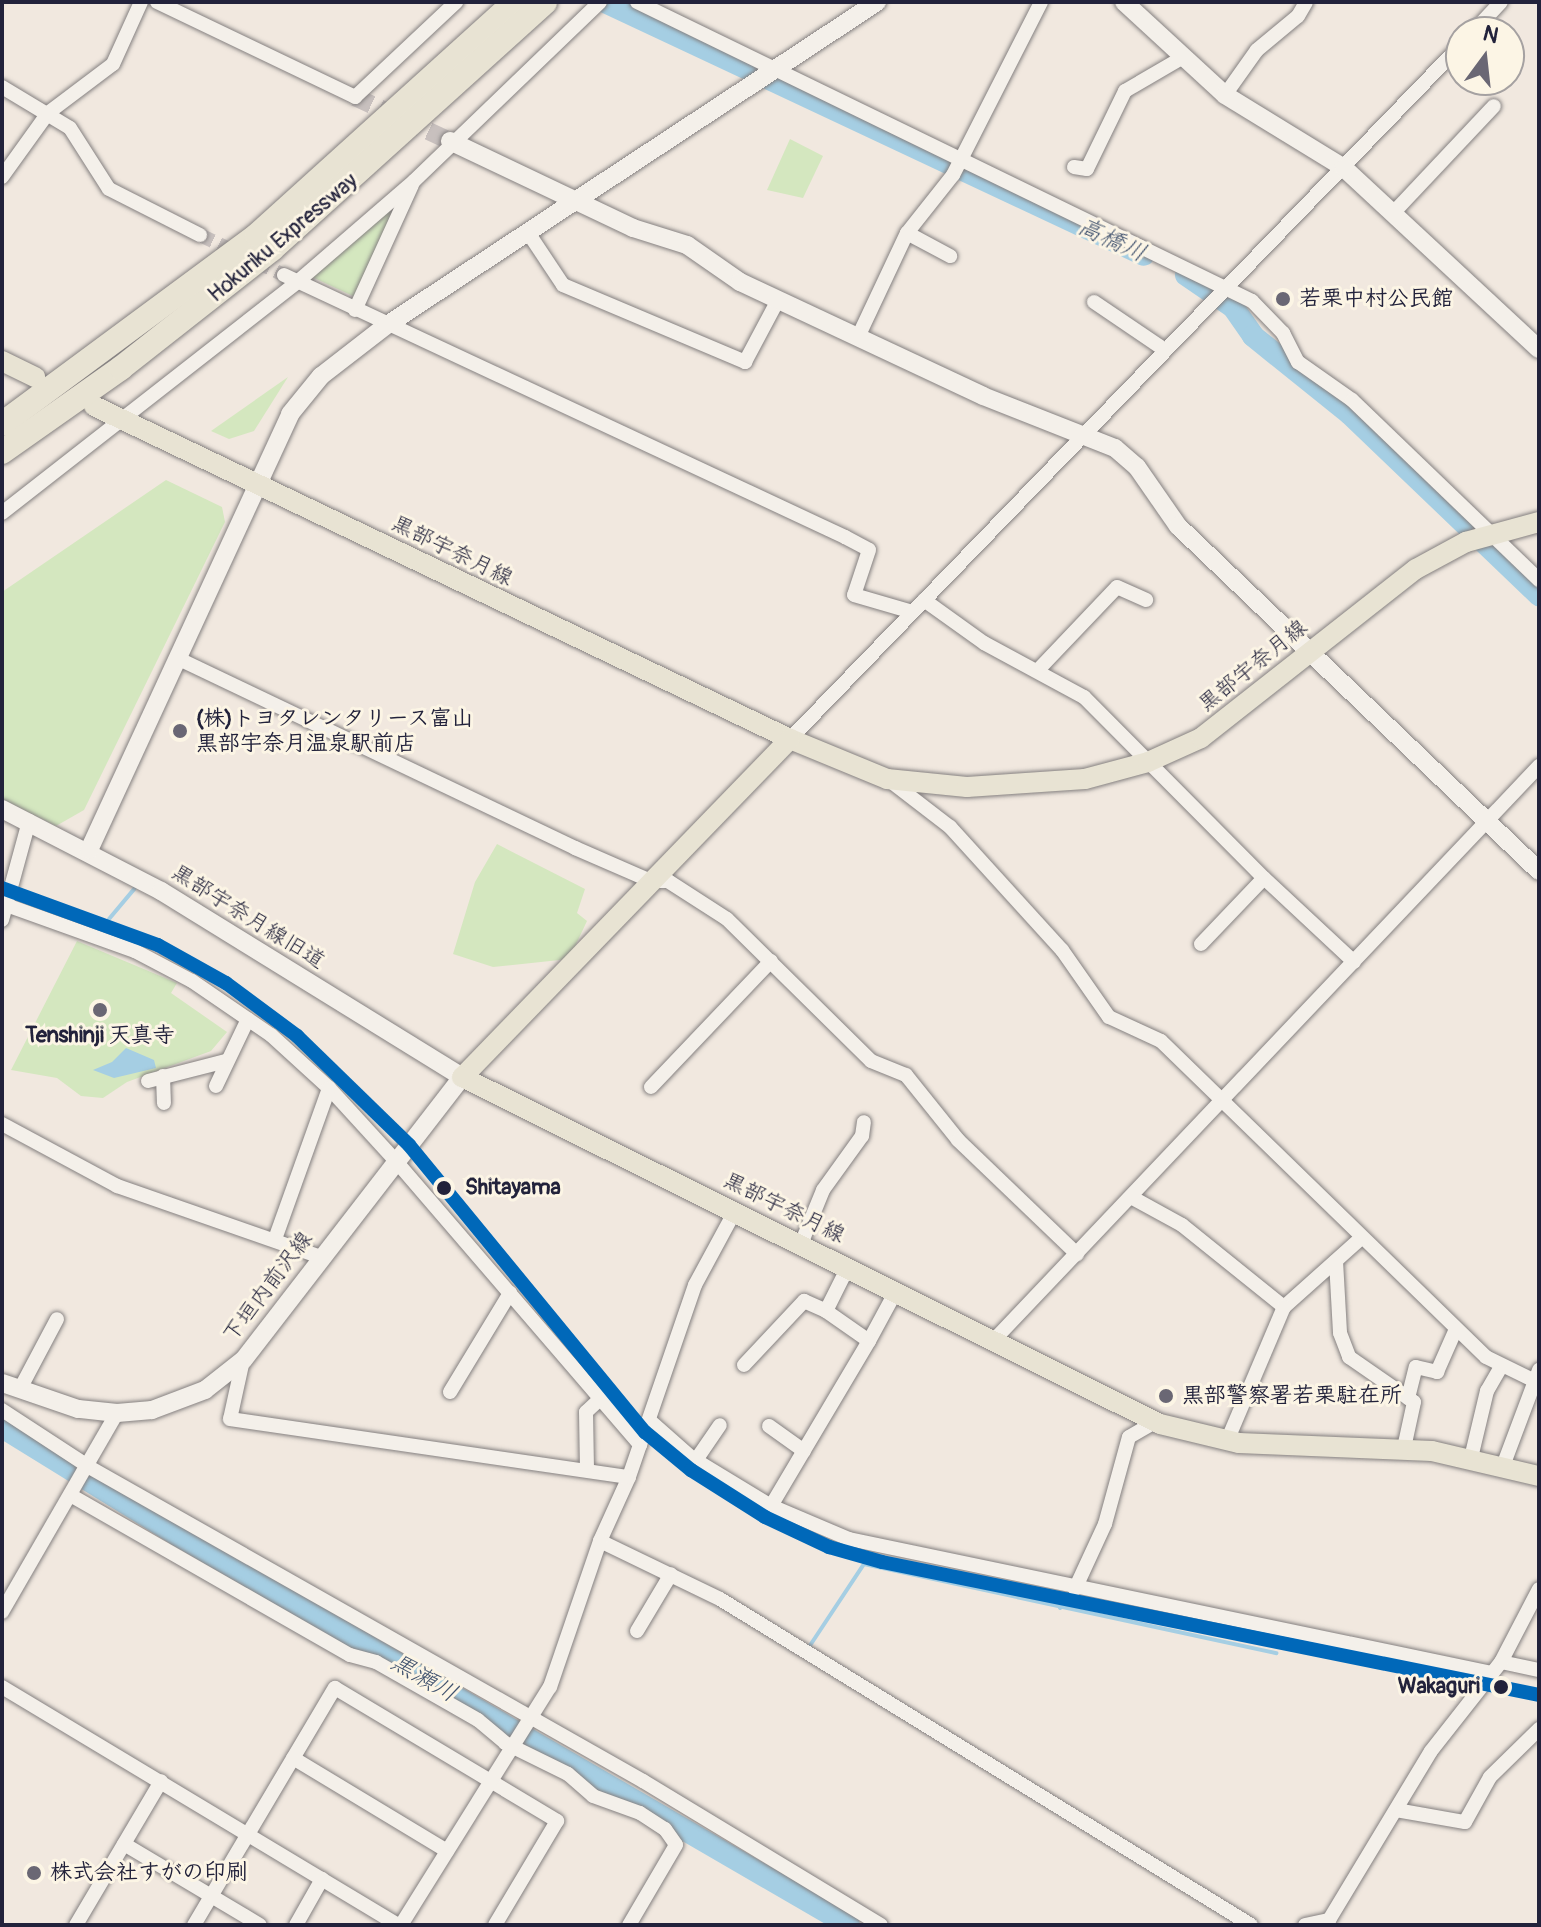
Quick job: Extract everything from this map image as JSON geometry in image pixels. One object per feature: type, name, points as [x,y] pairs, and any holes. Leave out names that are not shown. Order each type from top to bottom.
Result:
[{"type":"highway","name":"Hokuriku Expressway","points":[[2,424],[257,235],[515,2]]},
{"type":"highway","name":"Hokuriku Expressway","points":[[2,452],[121,368],[272,249],[545,2]]},
{"type":"main road","points":[[2,361],[35,377]]},
{"type":"main road","name":"黒部宇奈月線","points":[[94,406],[790,739],[887,779],[967,787],[1021,786],[1085,779],[1148,762],[1201,738],[1416,569],[1492,534],[1539,522]]},
{"type":"main road","points":[[462,1077],[790,739]]},
{"type":"main road","name":"黒部宇奈月線","points":[[462,1077],[1155,1422],[1227,1441],[1404,1448],[1471,1458],[1539,1476]]},
{"type":"street","points":[[2,177],[48,113],[113,64],[141,2]]},
{"type":"street","points":[[157,2],[355,97],[456,2]]},
{"type":"street","points":[[2,513],[124,420],[290,279],[414,181],[450,141],[600,2]]},
{"type":"street","points":[[637,2],[1225,286],[1268,315],[1298,362],[1352,400],[1539,580]]},
{"type":"street","points":[[89,850],[260,486],[290,414],[321,376],[387,325],[578,202],[877,2]]},
{"type":"street","points":[[858,337],[907,233],[961,159],[1041,2]]},
{"type":"street","points":[[1124,2],[1180,59],[1225,95],[1344,168],[1395,211],[1539,349]]},
{"type":"street","points":[[1225,95],[1257,50],[1298,16],[1306,2]]},
{"type":"street","points":[[1074,167],[1087,169],[1125,91],[1180,59]]},
{"type":"street","points":[[790,739],[1445,62]]},
{"type":"street","points":[[2,87],[70,128],[109,189],[200,235]]},
{"type":"street","points":[[1395,211],[1494,106]]},
{"type":"street","points":[[450,141],[633,228],[687,245],[740,282],[983,396],[1115,448],[1137,467],[1178,526],[1539,871]]},
{"type":"street","points":[[355,310],[414,181]]},
{"type":"street","points":[[907,233],[950,256]]},
{"type":"street","points":[[529,234],[563,285],[745,362],[778,300]]},
{"type":"street","points":[[290,279],[869,550],[854,595],[912,612]]},
{"type":"street","points":[[1094,302],[1165,350]]},
{"type":"street","points":[[1039,669],[1117,587],[1146,600]]},
{"type":"street","points":[[924,600],[984,643],[1039,669],[1084,697],[1264,878],[1354,962]]},
{"type":"street","points":[[179,659],[651,881],[668,881],[727,919],[871,1061],[906,1075],[958,1140],[1077,1254]]},
{"type":"street","points":[[994,1340],[1539,766]]},
{"type":"street","points":[[887,779],[950,827],[1062,950],[1109,1017],[1161,1041],[1220,1103],[1456,1329],[1501,1367],[1537,1378],[1503,1466]]},
{"type":"street","name":"黒部宇奈月線旧道","points":[[2,809],[89,850],[462,1077]]},
{"type":"street","points":[[2,920],[9,906],[29,821]]},
{"type":"street","points":[[1201,944],[1264,878]]},
{"type":"street","points":[[9,906],[135,951],[248,1019],[329,1088],[395,1160],[640,1445]]},
{"type":"street","points":[[651,1087],[771,961]]},
{"type":"street","points":[[216,1086],[248,1019]]},
{"type":"street","points":[[148,1081],[226,1061]]},
{"type":"street","points":[[163,1076],[164,1103]]},
{"type":"street","name":"下垣内前沢線","points":[[11,1386],[78,1409],[117,1413],[152,1410],[205,1390],[243,1360],[462,1077]]},
{"type":"street","points":[[275,1239],[329,1088]]},
{"type":"street","points":[[801,1244],[823,1190],[862,1136],[864,1122]]},
{"type":"street","points":[[2,1124],[117,1186],[321,1257]]},
{"type":"street","points":[[1131,1197],[1182,1225],[1284,1307]]},
{"type":"street","points":[[2,1687],[400,1925],[550,1687],[600,1541],[629,1477],[695,1285],[735,1211]]},
{"type":"street","points":[[1227,1441],[1284,1307],[1360,1239]]},
{"type":"street","points":[[1336,1261],[1340,1333],[1349,1357],[1408,1398],[1415,1411],[1404,1448]]},
{"type":"street","points":[[826,1311],[848,1267]]},
{"type":"street","points":[[771,1506],[896,1291]]},
{"type":"street","points":[[450,1392],[510,1293]]},
{"type":"street","points":[[744,1365],[804,1301],[826,1311],[869,1341]]},
{"type":"street","points":[[11,1386],[57,1319]]},
{"type":"street","points":[[1408,1398],[1416,1367],[1437,1372],[1456,1329]]},
{"type":"street","points":[[243,1360],[230,1419],[629,1477]]},
{"type":"street","points":[[1471,1458],[1487,1391],[1501,1367]]},
{"type":"street","points":[[587,1469],[586,1412],[600,1399]]},
{"type":"street","points":[[2,1410],[89,1467],[529,1721],[643,1781],[881,1925]]},
{"type":"street","points":[[2,1612],[74,1493],[117,1413]]},
{"type":"street","points":[[649,1420],[696,1460],[771,1506],[849,1539],[1075,1589],[1496,1668],[1539,1670]]},
{"type":"street","points":[[1075,1589],[1114,1499],[1129,1437],[1155,1422]]},
{"type":"street","points":[[696,1460],[720,1425]]},
{"type":"street","points":[[769,1426],[804,1451]]},
{"type":"street","points":[[74,1493],[350,1655],[358,1654],[412,1682],[568,1774],[593,1796],[640,1813],[665,1829],[676,1845],[629,1925]]},
{"type":"street","points":[[600,1541],[671,1574],[1251,1925]]},
{"type":"street","points":[[637,1631],[671,1574]]},
{"type":"street","points":[[1305,1925],[1330,1923],[1431,1751],[1496,1668],[1539,1589]]},
{"type":"street","points":[[194,1925],[335,1688],[557,1821],[495,1925]]},
{"type":"street","points":[[1396,1810],[1465,1822],[1490,1777],[1539,1729]]},
{"type":"street","points":[[293,1758],[447,1851]]},
{"type":"street","points":[[77,1924],[161,1781]]},
{"type":"street","points":[[124,1844],[260,1925]]},
{"type":"street","points":[[296,1925],[322,1879]]},
{"type":"green space","points":[[790,139],[823,156],[803,198],[767,190]]},
{"type":"green space","points":[[395,205],[355,297],[312,277]]},
{"type":"green space","points":[[288,377],[254,431],[229,439],[211,431]]},
{"type":"green space","points":[[166,480],[222,507],[225,522],[84,810],[56,826],[2,799],[2,592]]},
{"type":"green space","points":[[497,844],[585,889],[577,913],[587,921],[569,959],[493,967],[453,954],[475,882]]},
{"type":"green space","points":[[77,941],[177,983],[171,993],[227,1032],[211,1051],[127,1082],[103,1098],[81,1096],[57,1078],[11,1070]]},
{"type":"water","points":[[126,1048],[154,1060],[156,1068],[114,1078],[93,1070],[112,1062]]},
{"type":"waterway","name":"高橋川","points":[[605,2],[1144,255]]},
{"type":"waterway","name":"高橋川","points":[[1186,275],[1233,307],[1253,336],[1350,414],[1539,595]]},
{"type":"waterway","points":[[109,919],[135,888]]},
{"type":"waterway","name":"黒瀬川","points":[[2,1427],[177,1535],[849,1925]]},
{"type":"waterway","points":[[809,1647],[864,1564],[1276,1653]]},
{"type":"waterway","points":[[1060,1608],[1070,1588]]},
{"type":"tunnel","points":[[355,97],[450,141]]},
{"type":"tunnel","points":[[200,235],[284,275]]},
{"type":"railway","points":[[379,1114],[550,1321]]},
{"type":"transit line","points":[[2,888],[158,945],[226,983],[297,1036],[409,1145],[645,1432],[691,1470],[765,1517],[829,1547],[882,1562],[1539,1695]]},
{"type":"place","name":"若栗中村公民館","points":[[1283,299]]},
{"type":"place","name":"(株)トヨタレンタリース富山 黒部宇奈月温泉駅前店","points":[[180,731]]},
{"type":"place","name":"Tenshinji 天真寺","points":[[100,1010]]},
{"type":"place","name":"Shitayama","points":[[444,1188]]},
{"type":"place","name":"黒部警察署若栗駐在所","points":[[1166,1396]]},
{"type":"place","name":"Wakaguri","points":[[1501,1687]]},
{"type":"place","name":"株式会社すがの印刷","points":[[34,1873]]}]
